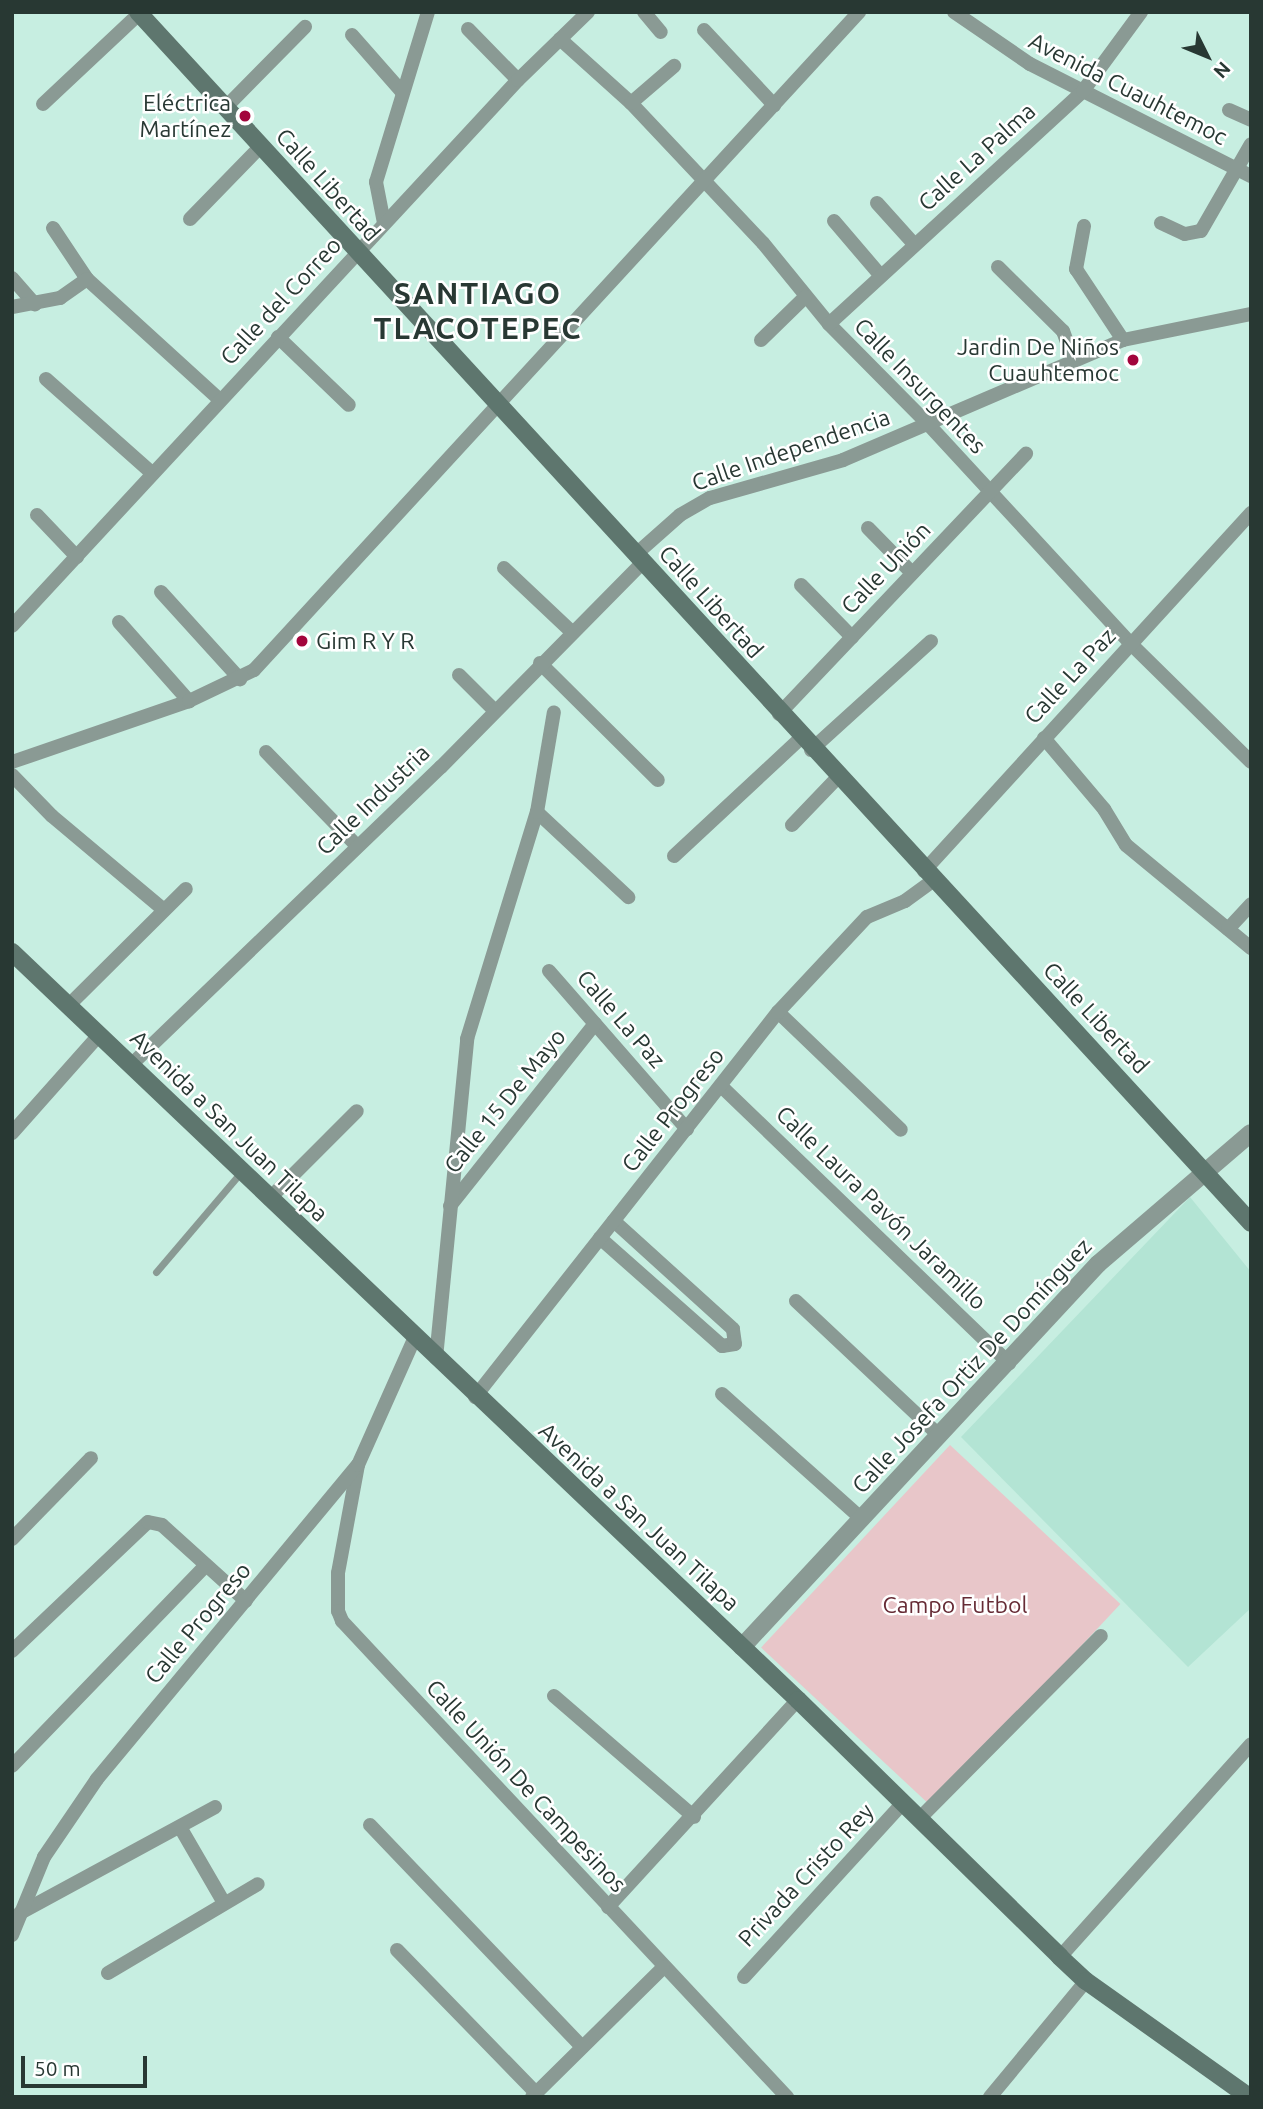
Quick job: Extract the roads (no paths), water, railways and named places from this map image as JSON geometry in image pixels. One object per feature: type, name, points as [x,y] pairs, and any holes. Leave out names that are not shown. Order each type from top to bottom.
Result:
[{"type":"main road","name":"Calle Libertad","points":[[138,13],[837,778],[1207,1170],[1251,1223]]},
{"type":"main road","name":"Avenida a San Juan Tilapa","points":[[12,953],[475,1397],[798,1700],[1060,1957],[1086,1981],[1249,2097]]},
{"type":"street","points":[[384,223],[376,182],[428,12]]},
{"type":"street","name":"Calle del Correo","points":[[12,626],[518,80],[588,12]]},
{"type":"street","points":[[644,12],[661,32]]},
{"type":"street","points":[[12,762],[189,701],[240,680],[265,660],[859,12]]},
{"type":"street","name":"Avenida Cuauhtemoc","points":[[954,12],[1002,48],[1244,173]]},
{"type":"street","name":"Calle La Palma","points":[[829,324],[914,243],[986,182],[1083,91],[1141,12]]},
{"type":"street","points":[[43,104],[138,13]]},
{"type":"street","points":[[225,108],[305,27]]},
{"type":"street","points":[[468,29],[518,80]]},
{"type":"street","points":[[704,30],[774,105]]},
{"type":"street","points":[[352,36],[402,92]]},
{"type":"street","name":"Calle Insurgentes","points":[[560,39],[631,103],[770,251],[829,324],[928,424],[1131,645],[1251,762]]},
{"type":"street","points":[[631,103],[674,66]]},
{"type":"street","points":[[1228,110],[1251,120]]},
{"type":"street","points":[[1161,223],[1185,234],[1201,231],[1244,173],[1251,144]]},
{"type":"street","points":[[190,219],[260,147]]},
{"type":"street","points":[[877,203],[914,243]]},
{"type":"street","points":[[834,221],[881,276]]},
{"type":"street","points":[[1084,226],[1076,269],[1123,340]]},
{"type":"street","points":[[53,228],[87,279],[220,400]]},
{"type":"street","points":[[998,267],[1063,331],[1074,361]]},
{"type":"street","points":[[12,278],[36,304]]},
{"type":"street","points":[[12,307],[60,298],[87,279]]},
{"type":"street","points":[[761,340],[805,297]]},
{"type":"street","name":"Calle Independencia","points":[[638,559],[680,515],[710,498],[843,460],[1123,340],[1251,314]]},
{"type":"street","points":[[278,337],[349,405]]},
{"type":"street","points":[[46,379],[152,473]]},
{"type":"street","name":"Calle Unión","points":[[779,714],[1026,454]]},
{"type":"street","name":"Calle La Paz","points":[[929,876],[1044,738],[1251,513]]},
{"type":"street","points":[[37,515],[77,556]]},
{"type":"street","points":[[868,528],[912,573]]},
{"type":"street","name":"Calle Industria","points":[[131,1065],[495,711],[638,559]]},
{"type":"street","points":[[504,568],[572,632]]},
{"type":"street","points":[[801,585],[852,637]]},
{"type":"street","points":[[161,592],[240,680]]},
{"type":"street","points":[[119,622],[189,701]]},
{"type":"street","points":[[674,856],[931,640]]},
{"type":"street","points":[[540,663],[658,780]]},
{"type":"street","points":[[459,675],[495,711]]},
{"type":"street","points":[[436,1358],[459,1093],[473,1012],[537,812],[554,712]]},
{"type":"street","points":[[1044,738],[1104,809],[1126,845],[1251,948]]},
{"type":"street","points":[[266,752],[357,846]]},
{"type":"street","points":[[12,775],[52,816],[164,910]]},
{"type":"street","points":[[792,825],[837,778]]},
{"type":"street","points":[[537,812],[628,897]]},
{"type":"street","name":"Calle Progreso","points":[[475,1397],[778,1012],[867,917],[905,901],[929,876]]},
{"type":"street","points":[[68,1006],[186,889]]},
{"type":"street","points":[[1228,929],[1251,904]]},
{"type":"street","name":"Calle La Paz","points":[[549,971],[687,1129]]},
{"type":"street","points":[[778,1012],[901,1129]]},
{"type":"street","name":"Calle 15 De Mayo","points":[[450,1206],[595,1024]]},
{"type":"street","points":[[12,1133],[99,1035]]},
{"type":"street","name":"Calle Laura Pavón Jaramillo","points":[[721,1086],[1009,1363]]},
{"type":"street","points":[[269,1199],[357,1111]]},
{"type":"street","name":"Calle Josefa Ortiz De Domínguez","points":[[742,1647],[1009,1363],[1098,1264],[1251,1133]]},
{"type":"street","points":[[600,1238],[722,1346],[735,1343],[733,1329],[614,1221]]},
{"type":"street","points":[[625,1259],[638,1243]]},
{"type":"street","points":[[796,1301],[940,1436]]},
{"type":"street","name":"Calle Progreso","points":[[12,1936],[50,1846],[97,1779],[358,1465],[415,1337]]},
{"type":"street","points":[[723,1394],[862,1519]]},
{"type":"street","points":[[12,1539],[92,1458]]},
{"type":"street","name":"Calle Unión De Campesinos","points":[[358,1465],[338,1573],[338,1611],[342,1621],[663,1968],[787,2097]]},
{"type":"street","points":[[12,1651],[148,1522],[162,1525],[246,1601]]},
{"type":"street","points":[[12,1766],[205,1566]]},
{"type":"street","points":[[919,1819],[1101,1636]]},
{"type":"street","points":[[554,1696],[694,1817]]},
{"type":"street","points":[[608,1907],[694,1817],[798,1700]]},
{"type":"street","points":[[1060,1957],[1251,1744]]},
{"type":"street","name":"Privada Cristo Rey","points":[[744,1977],[903,1804]]},
{"type":"street","points":[[20,1913],[215,1807]]},
{"type":"street","points":[[370,1825],[582,2047]]},
{"type":"street","points":[[180,1827],[224,1903]]},
{"type":"street","points":[[108,1973],[258,1884]]},
{"type":"street","points":[[397,1950],[534,2095],[663,1968]]},
{"type":"street","points":[[990,2097],[1086,1981]]},
{"type":"lane","points":[[156,1272],[242,1172]]},
{"type":"place","name":"Eléctrica Martínez","points":[[245,116]]},
{"type":"place","name":"Jardin De Niños Cuauhtemoc","points":[[1133,360]]},
{"type":"place","name":"Gim R Y R","points":[[302,641]]},
{"type":"district","name":"SANTIAGO TLACOTEPEC","points":[[478,310]]},
{"type":"park label","name":"Campo Futbol","points":[[955,1605]]}]
